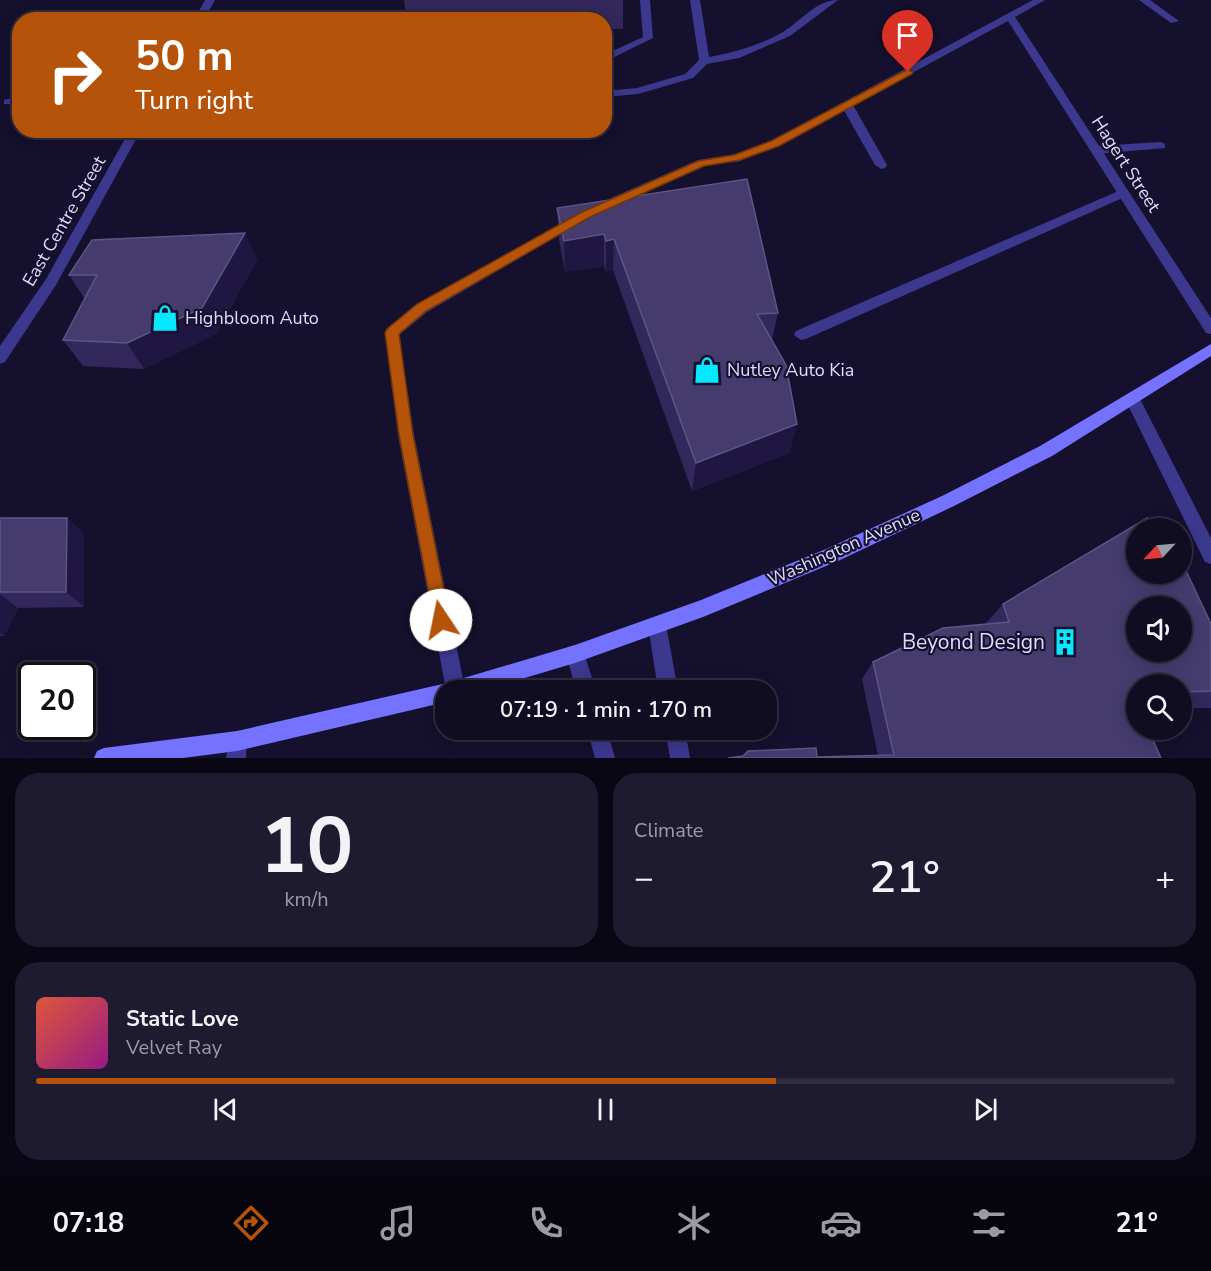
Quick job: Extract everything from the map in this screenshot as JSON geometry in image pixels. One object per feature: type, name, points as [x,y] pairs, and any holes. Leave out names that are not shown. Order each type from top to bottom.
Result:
[{"type":"main road","name":"Washington Avenue","points":[[487,680],[575,654],[657,625],[832,555],[948,501],[1046,451],[1211,349]]},
{"type":"main road","points":[[104,758],[237,750],[435,695]]},
{"type":"street","points":[[612,55],[648,38],[645,0]]},
{"type":"street","points":[[696,0],[704,61]]},
{"type":"street","points":[[612,93],[638,90],[689,76],[704,61],[735,56],[786,33],[833,0]]},
{"type":"street","points":[[451,680],[406,435],[392,333],[422,308],[591,212],[702,163],[736,158],[775,143],[1040,0]]},
{"type":"street","points":[[1144,0],[1174,21]]},
{"type":"street","name":"Hagert Street","points":[[1010,17],[1211,329]]},
{"type":"street","points":[[847,105],[881,165]]},
{"type":"street","name":"East Centre Street","points":[[0,358],[51,282],[132,138]]},
{"type":"street","points":[[1096,150],[1161,146]]},
{"type":"street","points":[[801,335],[1123,193]]},
{"type":"street","points":[[1133,399],[1211,556]]},
{"type":"street","points":[[657,625],[666,680]]},
{"type":"street","points":[[575,654],[583,680]]},
{"type":"street","points":[[600,740],[605,758]]},
{"type":"street","points":[[677,740],[680,758]]},
{"type":"building","name":"Nutley Auto Kia","points":[[747,179],[778,313],[757,314],[786,365],[797,424],[696,463],[614,239],[606,241],[604,234],[564,241],[557,208]]},
{"type":"building","points":[[245,233],[202,308],[127,343],[63,340],[97,275],[69,275],[92,240]]},
{"type":"building","points":[[0,518],[67,518],[66,592],[0,592]]},
{"type":"building","points":[[1126,531],[1126,584],[1192,583],[1211,624],[1211,691],[1192,692],[1192,674],[1126,674],[1126,740],[1153,740],[1161,758],[728,758],[743,756],[748,751],[816,748],[817,757],[894,755],[873,662],[943,628],[1009,622],[1003,604]]},
{"type":"place","name":"Highbloom Auto","points":[[165,318]]},
{"type":"place","name":"Nutley Auto Kia","points":[[707,370]]},
{"type":"place","name":"Beyond Design","points":[[1065,642]]},
{"type":"route","points":[[441,620],[406,435],[392,333],[422,308],[586,214],[702,163],[736,158],[775,143],[908,72]]}]
